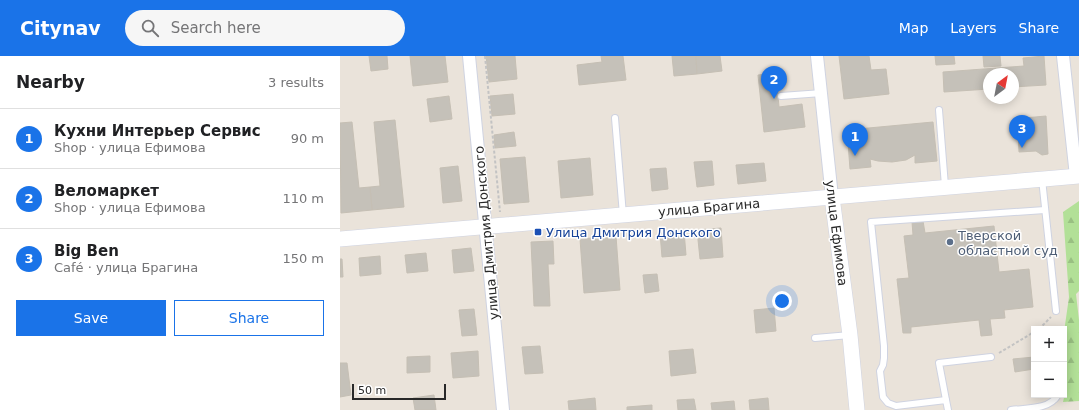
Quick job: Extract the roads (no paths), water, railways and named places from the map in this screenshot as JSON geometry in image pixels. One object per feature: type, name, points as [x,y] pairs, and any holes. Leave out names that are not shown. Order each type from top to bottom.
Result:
[{"type":"street","name":"улица Дмитрия Донского","points":[[469,56],[503,410]]},
{"type":"street","name":"улица Ефимова","points":[[817,56],[832,197],[850,335],[857,410]]},
{"type":"street","points":[[1063,56],[1078,176]]},
{"type":"street","name":"улица Брагина","points":[[340,239],[1078,176]]},
{"type":"lane","points":[[780,96],[822,93]]},
{"type":"lane","points":[[939,110],[945,187]]},
{"type":"lane","points":[[615,118],[623,215]]},
{"type":"lane","points":[[1042,179],[1056,311]]},
{"type":"lane","points":[[946,400],[896,406],[888,403],[883,397],[880,371],[883,365],[884,346],[871,222],[1045,210]]},
{"type":"lane","points":[[815,338],[850,335]]},
{"type":"lane","points":[[948,410],[939,363],[991,357]]},
{"type":"lane","points":[[1011,410],[1047,406],[1056,398]]},
{"type":"place","name":"Веломаркет","points":[[774,99]]},
{"type":"place","name":"Big Ben","points":[[1022,148]]},
{"type":"place","name":"Кухни Интерьер Сервис","points":[[855,156]]},
{"type":"place","name":"Улица Дмитрия Донского","points":[[538,232]]},
{"type":"place","name":"Тверской областной суд","points":[[950,242]]}]
